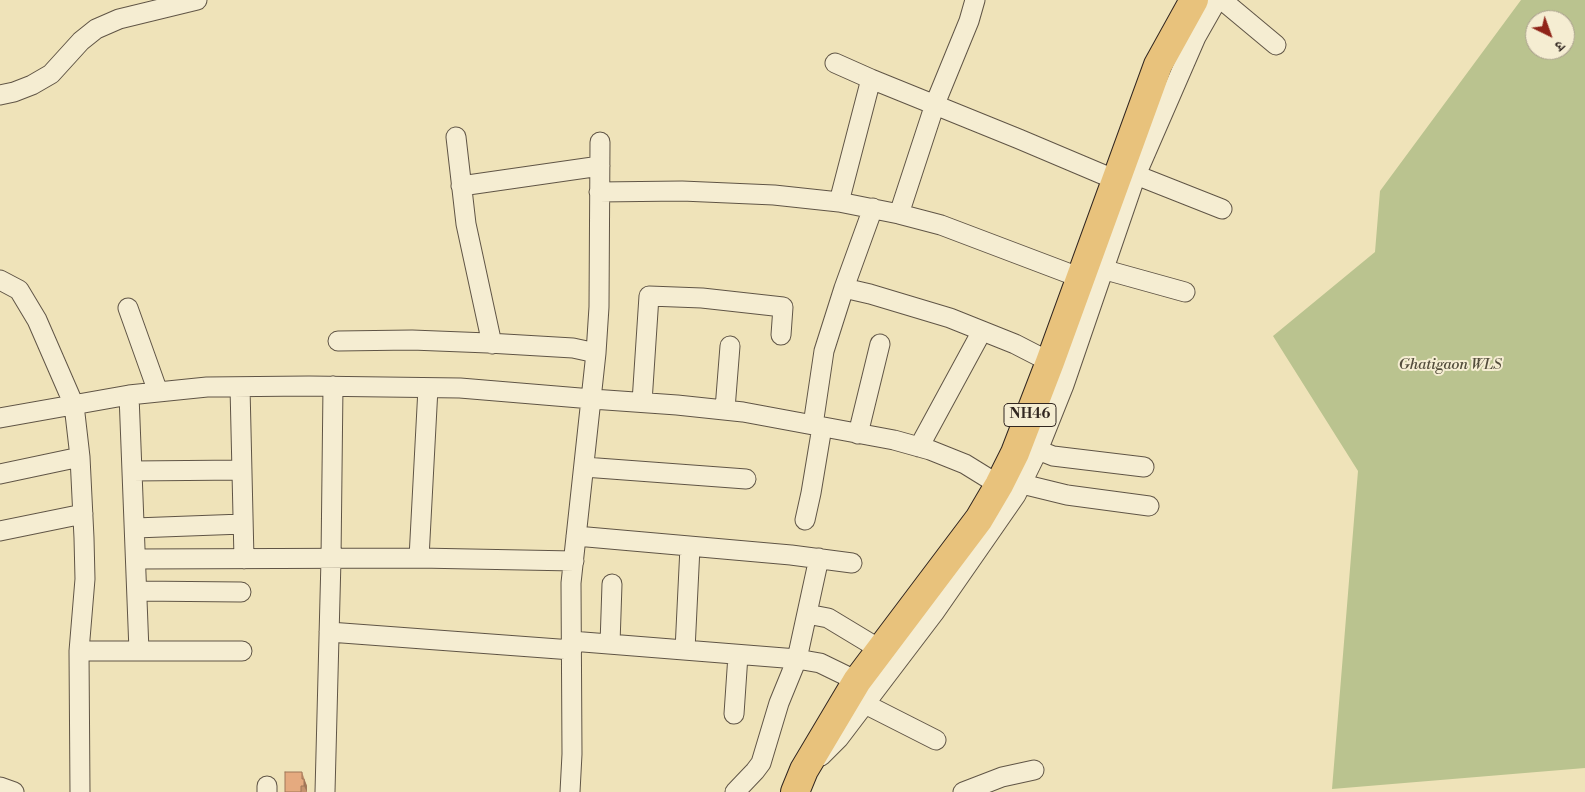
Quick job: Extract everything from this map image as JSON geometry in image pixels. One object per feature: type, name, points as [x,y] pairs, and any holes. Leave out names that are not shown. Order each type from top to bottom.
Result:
[{"type":"highway","name":"NH46","points":[[799,781],[861,692],[881,650],[980,519],[1010,485],[1015,453],[1050,362],[1091,274],[1126,177],[1158,65],[1194,0]]},
{"type":"street","points":[[0,95],[32,85],[51,74],[81,41],[96,29],[162,4],[197,0]]},
{"type":"street","points":[[899,214],[935,104],[975,0]]},
{"type":"street","points":[[1126,177],[1216,0]]},
{"type":"street","points":[[1222,0],[1276,45]]},
{"type":"street","points":[[836,63],[871,79],[1126,177],[1222,209]]},
{"type":"street","points":[[839,202],[871,79]]},
{"type":"street","points":[[456,137],[466,224],[492,344]]},
{"type":"street","points":[[570,792],[572,754],[571,583],[596,353],[599,307],[600,142]]},
{"type":"street","points":[[461,186],[600,166]]},
{"type":"street","points":[[599,192],[682,191],[765,194],[839,202],[873,208],[941,225],[1091,274],[1185,292]]},
{"type":"street","points":[[805,520],[811,493],[824,351],[844,288],[873,208]]},
{"type":"street","points":[[1010,485],[1038,450],[1064,385],[1091,274]]},
{"type":"street","points":[[0,280],[19,290],[37,320],[74,404],[80,457],[85,579],[79,651],[80,792]]},
{"type":"street","points":[[844,288],[950,318],[1015,344],[1050,362]]},
{"type":"street","points":[[642,402],[649,296],[702,298],[783,307],[781,335]]},
{"type":"street","points":[[128,308],[158,392]]},
{"type":"street","points":[[919,447],[982,331]]},
{"type":"street","points":[[338,341],[412,340],[573,348],[596,353]]},
{"type":"street","points":[[858,434],[880,344]]},
{"type":"street","points":[[725,409],[730,346]]},
{"type":"street","points":[[325,792],[333,386]]},
{"type":"street","points":[[0,418],[129,395],[208,387],[460,388],[725,409],[894,440],[965,464],[1010,485],[1067,496],[1149,506]]},
{"type":"street","points":[[240,387],[244,559]]},
{"type":"street","points":[[419,558],[428,388]]},
{"type":"street","points":[[129,395],[139,652]]},
{"type":"street","points":[[1038,450],[1053,456],[1144,467]]},
{"type":"street","points":[[0,474],[80,457]]},
{"type":"street","points":[[584,467],[746,479]]},
{"type":"street","points":[[132,471],[242,470]]},
{"type":"street","points":[[861,692],[934,613],[1016,495],[1010,485]]},
{"type":"street","points":[[0,531],[83,514]]},
{"type":"street","points":[[135,528],[243,524]]},
{"type":"street","points":[[576,536],[852,562]]},
{"type":"street","points":[[684,650],[690,547]]},
{"type":"street","points":[[136,559],[419,558],[574,561]]},
{"type":"street","points":[[735,792],[761,762],[779,703],[797,659],[819,558]]},
{"type":"street","points":[[610,644],[612,584]]},
{"type":"street","points":[[137,591],[241,592]]},
{"type":"street","points":[[807,614],[828,618],[881,650]]},
{"type":"street","points":[[329,632],[571,646],[610,644],[820,662],[861,692],[936,740]]},
{"type":"street","points":[[79,651],[242,651]]},
{"type":"street","points":[[734,714],[738,655]]},
{"type":"street","points":[[964,792],[1002,777],[1034,770]]},
{"type":"street","points":[[0,787],[14,792]]},
{"type":"green space","name":"Ghatigaon WLS","points":[[1521,0],[1585,0],[1585,768],[1332,789],[1358,471],[1273,336],[1375,252],[1380,191]]},
{"type":"building","points":[[285,772],[302,772],[304,786],[301,786],[301,792],[285,792]]}]
